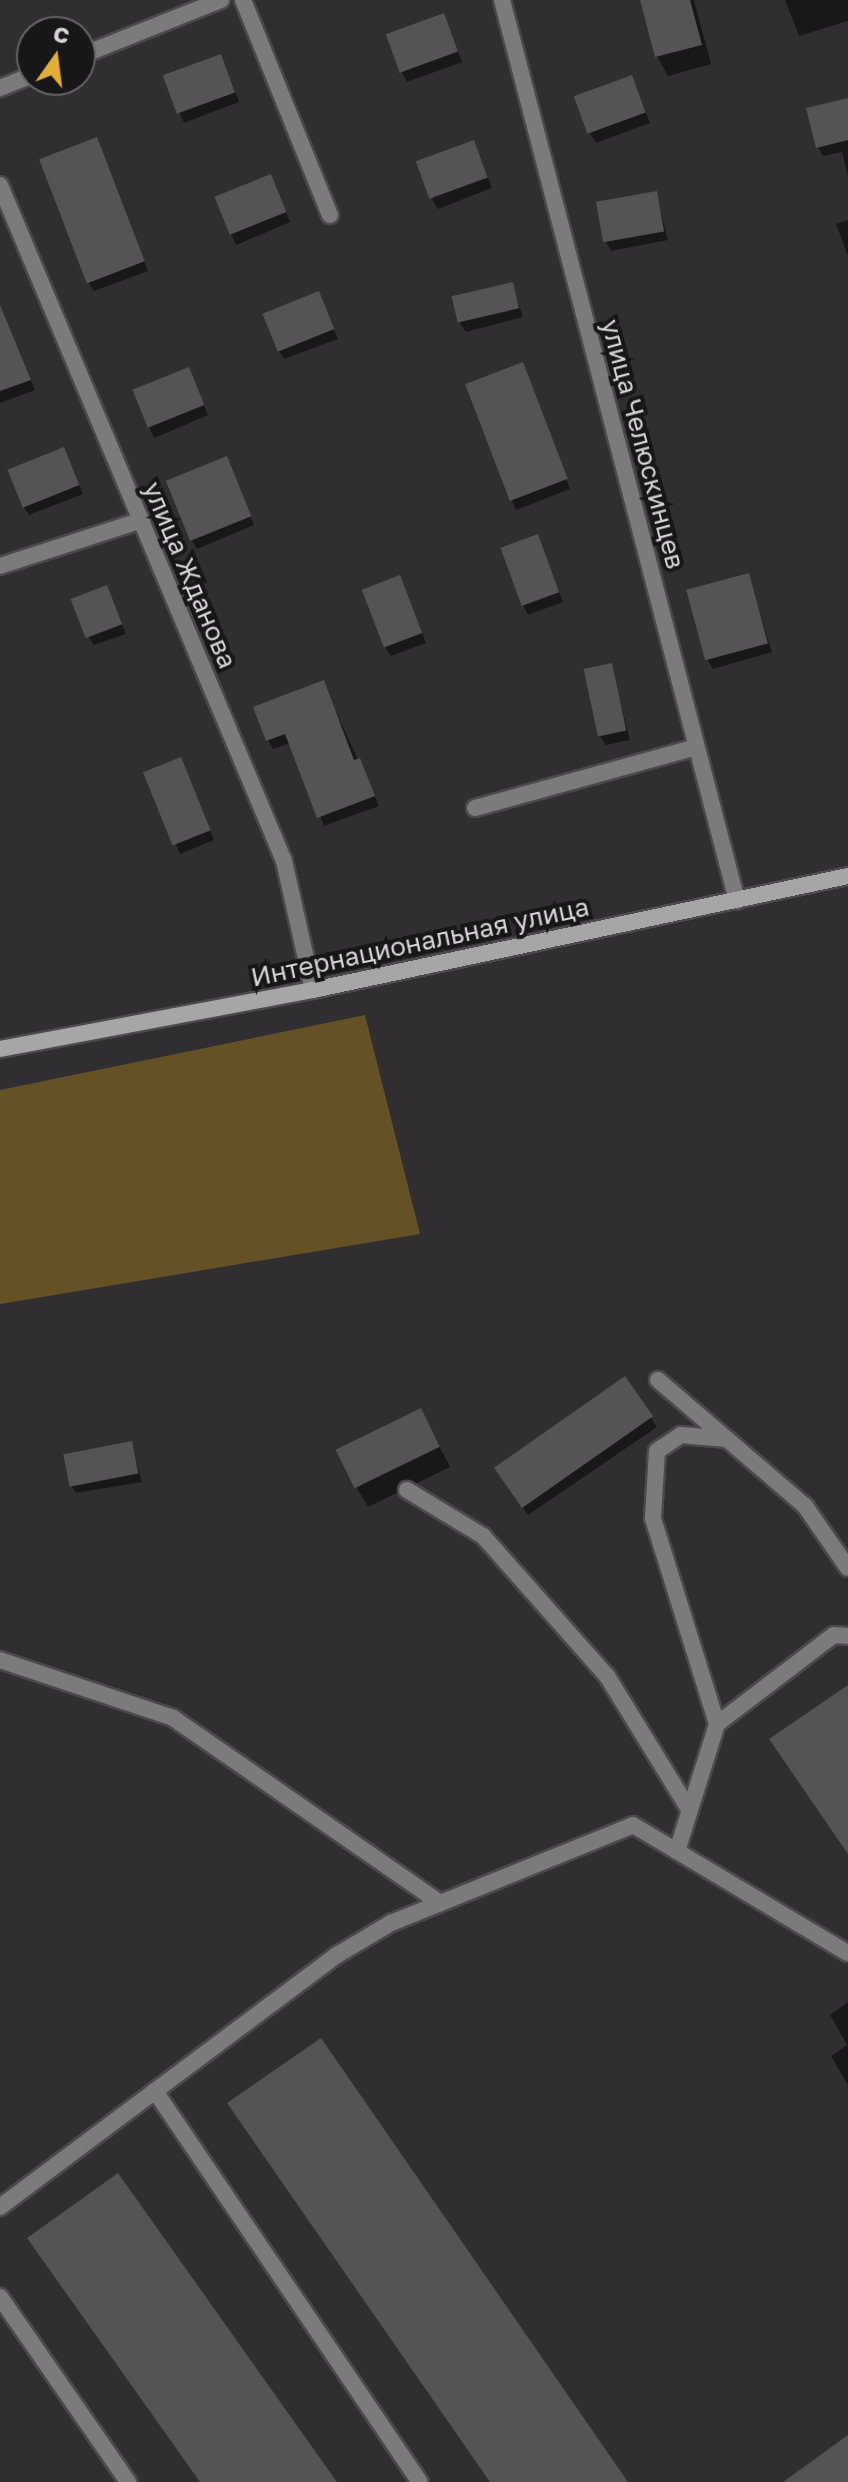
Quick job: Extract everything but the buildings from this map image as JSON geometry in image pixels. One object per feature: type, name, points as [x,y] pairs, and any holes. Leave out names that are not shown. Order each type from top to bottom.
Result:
[{"type":"street","points":[[96,50],[221,0]]},
{"type":"street","points":[[243,0],[330,215]]},
{"type":"street","name":"улица Челюскинцев","points":[[502,0],[737,901]]},
{"type":"street","name":"улица Жданова","points":[[0,185],[284,861],[313,990]]},
{"type":"street","points":[[0,566],[142,520]]},
{"type":"street","points":[[475,808],[696,747]]},
{"type":"street","name":"Интернациональная улица","points":[[0,1049],[313,990],[848,876]]},
{"type":"street","points":[[658,1380],[805,1506],[848,1568]]},
{"type":"street","points":[[677,1851],[717,1724],[653,1518],[657,1451],[681,1435],[727,1439]]},
{"type":"street","points":[[407,1490],[483,1536],[596,1664],[690,1811]]},
{"type":"street","points":[[717,1724],[834,1635],[848,1636]]},
{"type":"street","points":[[0,1660],[173,1718],[440,1903]]},
{"type":"street","points":[[0,2207],[337,1955],[391,1923],[633,1825],[848,1953]]},
{"type":"street","points":[[155,2091],[420,2482]]},
{"type":"street","points":[[0,2297],[128,2482]]},
{"type":"shaded area","points":[[365,1015],[420,1234],[0,1304],[0,1090]]}]
